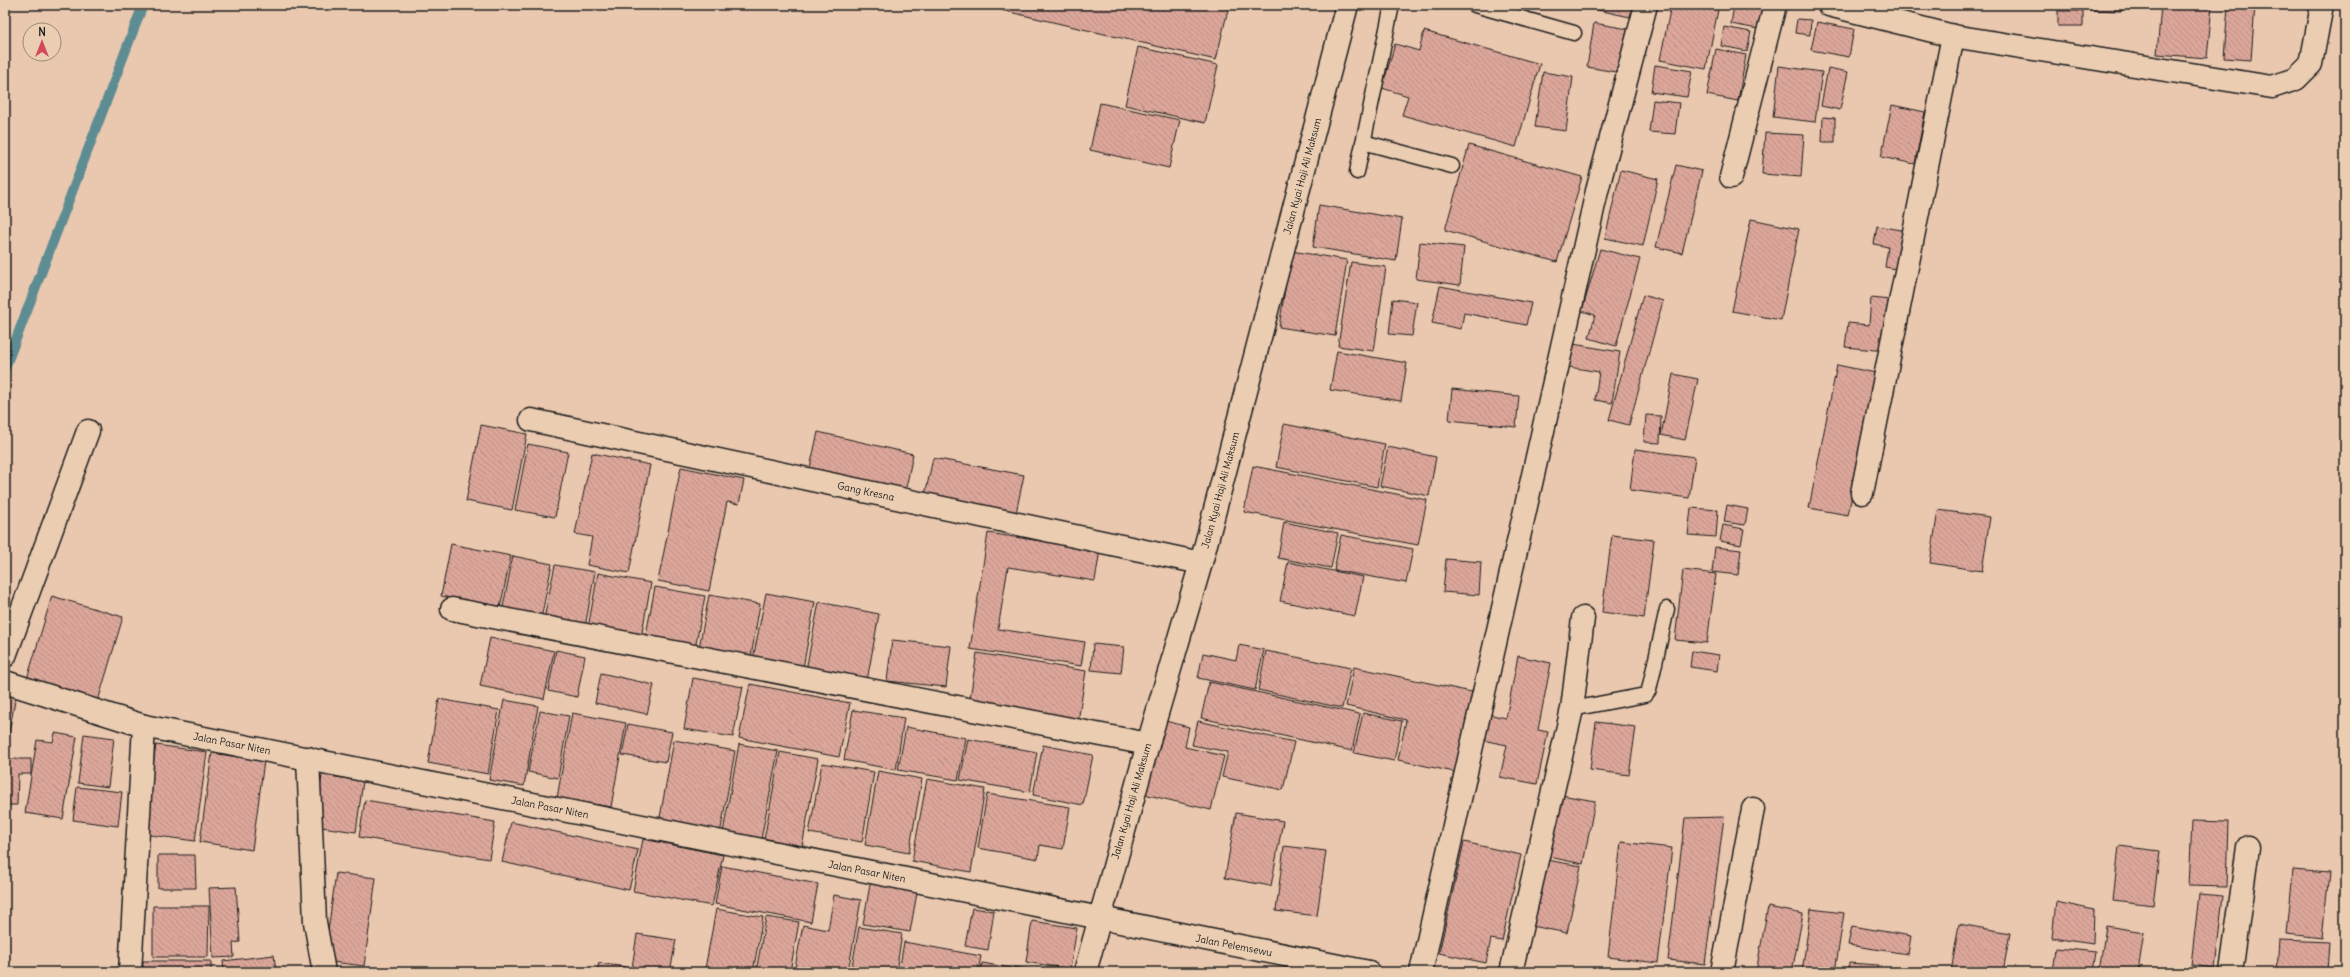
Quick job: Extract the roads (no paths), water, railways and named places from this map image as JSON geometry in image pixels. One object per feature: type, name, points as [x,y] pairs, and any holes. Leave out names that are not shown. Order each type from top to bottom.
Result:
[{"type":"street","name":"Jalan Kyai Haji Ali Maksum","points":[[1085,972],[1098,917],[1201,563],[1347,5]]},
{"type":"street","points":[[1421,972],[1597,191],[1646,5]]},
{"type":"street","points":[[1731,177],[1775,5]]},
{"type":"street","points":[[1829,5],[1954,36],[2272,86],[2296,79],[2311,64],[2322,5]]},
{"type":"street","points":[[1862,493],[1954,36]]},
{"type":"street","name":"Gang Kresna","points":[[531,420],[1201,563]]},
{"type":"street","points":[[5,656],[88,431]]},
{"type":"street","points":[[452,609],[1148,744]]},
{"type":"street","points":[[1511,972],[1572,709],[1583,618]]},
{"type":"street","name":"Jalan Pasar Niten","points":[[5,682],[144,726],[1098,917]]},
{"type":"street","points":[[130,972],[144,726]]},
{"type":"street","points":[[308,758],[315,922],[324,972]]},
{"type":"street","points":[[1722,972],[1753,809]]},
{"type":"street","points":[[2231,972],[2248,847]]},
{"type":"street","name":"Jalan Pelemsewu","points":[[1098,917],[1369,972]]},
{"type":"lane","points":[[1357,172],[1392,5]]},
{"type":"lane","points":[[1475,5],[1574,33]]},
{"type":"lane","points":[[1364,142],[1452,166]]},
{"type":"lane","points":[[1572,709],[1645,695],[1649,690],[1667,609]]},
{"type":"waterway","points":[[5,368],[143,5]]}]
